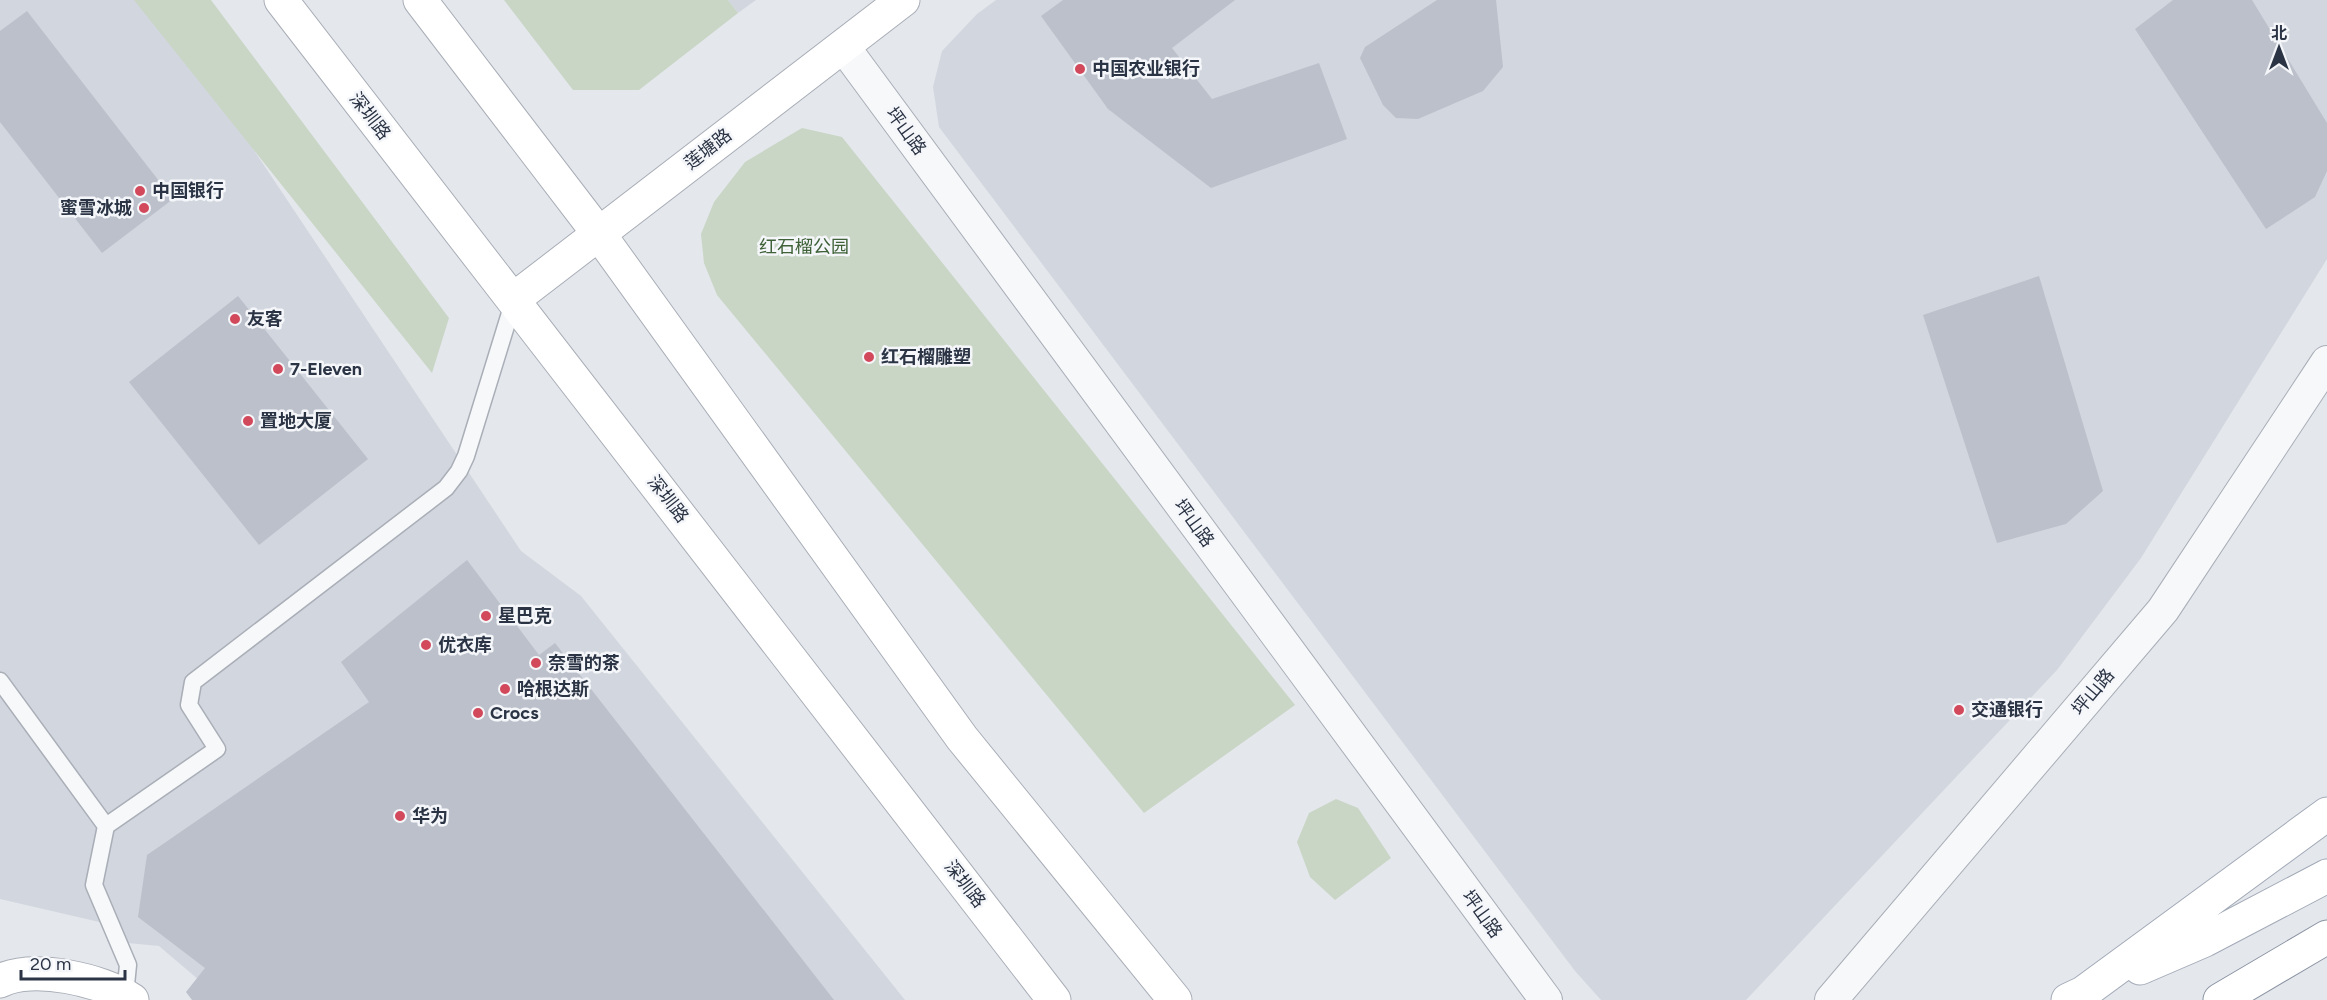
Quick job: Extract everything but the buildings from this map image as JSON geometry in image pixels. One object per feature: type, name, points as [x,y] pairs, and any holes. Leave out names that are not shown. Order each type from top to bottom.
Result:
[{"type":"main road","name":"深圳路","points":[[281,0],[1054,1000]]},
{"type":"main road","points":[[420,0],[599,234],[962,738],[1175,1000]]},
{"type":"main road","name":"莲塘路","points":[[514,299],[903,0]]},
{"type":"main road","points":[[2075,997],[2327,814]]},
{"type":"main road","points":[[2075,997],[2205,940],[2327,876]]},
{"type":"main road","points":[[2220,1000],[2327,937]]},
{"type":"main road","points":[[0,981],[7,978],[50,974],[101,984],[128,998]]},
{"type":"street","name":"坪山路","points":[[843,45],[1546,1000]]},
{"type":"street","name":"坪山路","points":[[1831,1000],[2163,610],[2327,362]]},
{"type":"lane","points":[[128,998],[128,965],[94,885],[106,826],[217,749],[189,705],[193,682],[446,488],[459,471],[466,456],[514,299]]},
{"type":"lane","points":[[0,681],[106,826]]},
{"type":"shaded area","points":[[0,0],[154,0],[521,551],[581,596],[905,1000],[214,1000],[199,980],[159,946],[107,941],[108,924],[0,899]]},
{"type":"shaded area","points":[[728,0],[756,0],[738,13]]},
{"type":"shaded area","points":[[996,0],[2327,0],[2327,259],[2141,558],[2057,670],[1746,1000],[1601,1000],[1575,971],[939,127],[933,87],[942,51],[977,14]]},
{"type":"green space","points":[[134,0],[211,0],[449,318],[432,373]]},
{"type":"green space","points":[[504,0],[728,0],[738,13],[639,90],[573,90]]},
{"type":"green space","name":"红石榴公园","points":[[802,128],[842,137],[1295,705],[1144,813],[717,295],[704,263],[701,234],[714,202],[745,162]]},
{"type":"green space","points":[[1336,799],[1358,808],[1391,858],[1335,900],[1310,877],[1297,842],[1309,813]]},
{"type":"place","name":"中国农业银行","points":[[1080,69]]},
{"type":"place","name":"中国银行","points":[[140,191]]},
{"type":"place","name":"蜜雪冰城","points":[[144,208]]},
{"type":"place","name":"友客","points":[[235,319]]},
{"type":"place","name":"红石榴雕塑","points":[[869,357]]},
{"type":"place","name":"7-Eleven","points":[[278,369]]},
{"type":"place","name":"置地大厦","points":[[248,421]]},
{"type":"place","name":"星巴克","points":[[486,616]]},
{"type":"place","name":"优衣库","points":[[426,645]]},
{"type":"place","name":"奈雪的茶","points":[[536,663]]},
{"type":"place","name":"哈根达斯","points":[[505,689]]},
{"type":"place","name":"交通银行","points":[[1959,710]]},
{"type":"place","name":"Crocs","points":[[478,713]]},
{"type":"place","name":"华为","points":[[400,816]]}]
